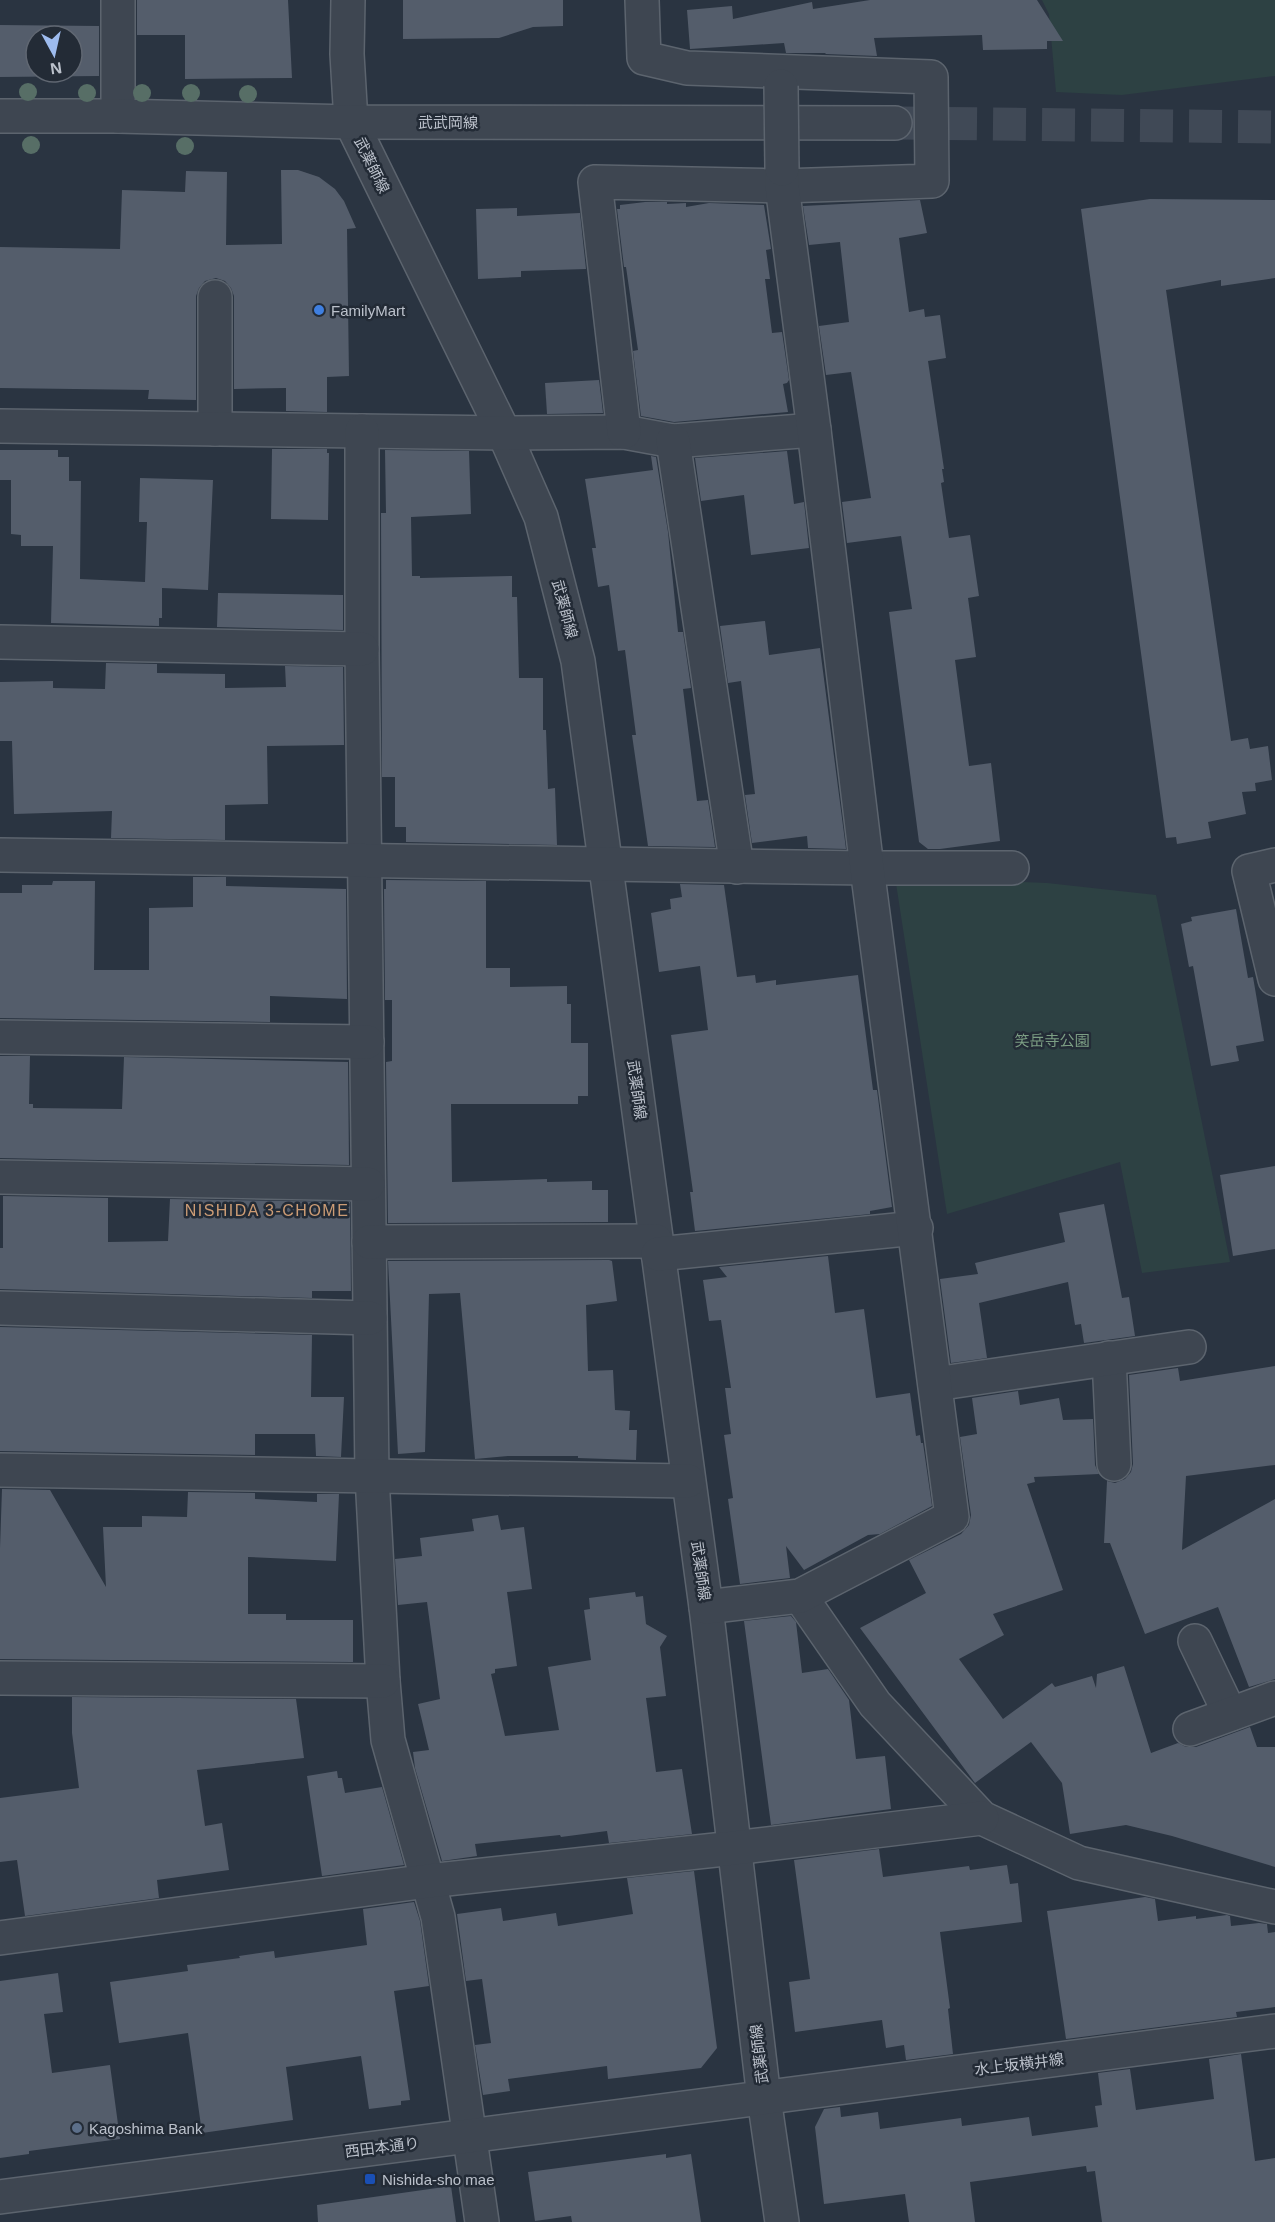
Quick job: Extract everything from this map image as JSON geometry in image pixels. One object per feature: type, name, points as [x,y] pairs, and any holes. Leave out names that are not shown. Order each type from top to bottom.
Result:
[{"type":"street","points":[[118,0],[118,116]]},
{"type":"street","name":"武薬師線","points":[[348,0],[347,54],[351,122],[504,434],[541,517],[579,661],[706,1607],[764,2098],[782,2222]]},
{"type":"street","points":[[624,432],[595,182],[782,177],[933,180],[931,77],[781,80],[687,68],[644,58],[642,0]]},
{"type":"street","points":[[706,1607],[800,1596],[952,1517],[916,1228],[867,868],[782,177],[781,80]]},
{"type":"street","name":"武武岡線","points":[[0,116],[118,116],[351,122],[895,123]]},
{"type":"street","points":[[214,297],[215,429]]},
{"type":"street","points":[[0,426],[504,434],[624,432],[673,441],[814,430]]},
{"type":"street","points":[[362,431],[362,648],[372,1476],[383,1682],[388,1740],[438,1917],[482,2222]]},
{"type":"street","points":[[673,441],[737,867]]},
{"type":"street","points":[[0,642],[362,648]]},
{"type":"street","points":[[0,855],[737,867],[1012,868]]},
{"type":"street","points":[[1275,865],[1249,871],[1275,979]]},
{"type":"street","points":[[0,1037],[367,1042]]},
{"type":"street","points":[[0,1177],[368,1184]]},
{"type":"street","points":[[369,1242],[657,1247],[916,1228]]},
{"type":"street","points":[[0,1308],[370,1318]]},
{"type":"street","points":[[935,1384],[1188,1347]]},
{"type":"street","points":[[1109,1359],[1114,1464]]},
{"type":"street","points":[[0,1470],[688,1481]]},
{"type":"street","points":[[800,1596],[875,1704],[982,1818],[1079,1863],[1275,1907]]},
{"type":"street","points":[[1195,1641],[1230,1714]]},
{"type":"street","points":[[0,1678],[383,1682]]},
{"type":"street","points":[[1190,1729],[1275,1698]]},
{"type":"street","points":[[0,1938],[428,1881],[982,1818]]},
{"type":"street","name":"水上坂横井線","points":[[764,2098],[1275,2031]]},
{"type":"street","name":"西田本通り","points":[[0,2197],[764,2098]]},
{"type":"green space","points":[[1042,0],[1275,0],[1275,76],[1122,95],[1056,92],[1049,14]]},
{"type":"green space","name":"笑岳寺公園","points":[[895,877],[1047,883],[1156,895],[1230,1262],[1142,1273],[1120,1162],[947,1214]]},
{"type":"building","points":[[137,0],[288,0],[292,78],[185,79],[185,35],[137,35]]},
{"type":"building","points":[[403,0],[563,0],[563,26],[533,27],[499,38],[403,39]]},
{"type":"building","points":[[870,0],[1037,0],[1063,41],[1047,41],[1047,49],[983,50],[982,35],[874,38],[877,56],[786,53],[784,43],[690,49],[687,10],[732,6],[733,19],[812,2],[813,9]]},
{"type":"building","points":[[0,25],[24,25],[24,77],[0,77]]},
{"type":"building","points":[[84,26],[99,26],[99,76],[84,76]]},
{"type":"building","points":[[281,170],[298,170],[319,177],[335,189],[344,201],[356,228],[347,229],[349,376],[327,377],[327,412],[286,411],[286,388],[234,389],[234,296],[225,281],[216,278],[205,281],[196,296],[196,400],[148,399],[149,390],[0,388],[0,247],[120,249],[122,190],[185,192],[186,171],[227,172],[226,245],[282,244]]},
{"type":"building","points":[[1150,199],[1275,200],[1275,278],[1221,286],[1221,280],[1166,290],[1231,741],[1248,738],[1250,749],[1268,746],[1272,780],[1255,783],[1256,791],[1242,792],[1246,814],[1208,822],[1211,838],[1177,844],[1176,837],[1166,838],[1081,209]]},
{"type":"building","points":[[920,200],[927,233],[899,238],[909,312],[924,309],[925,317],[940,315],[946,358],[928,361],[944,469],[942,469],[944,482],[941,483],[949,538],[970,535],[979,596],[968,598],[976,657],[955,660],[969,766],[991,763],[1000,841],[940,849],[928,849],[919,842],[889,612],[912,609],[901,536],[847,543],[842,502],[871,498],[851,372],[826,375],[819,326],[849,322],[840,242],[809,245],[803,206]]},
{"type":"building","points":[[645,202],[686,203],[686,207],[709,203],[764,205],[771,249],[766,250],[770,279],[765,279],[772,333],[782,332],[789,380],[783,384],[788,412],[674,422],[641,416],[633,351],[638,350],[617,209],[620,209],[620,205]]},
{"type":"building","points":[[517,208],[517,216],[580,213],[586,269],[521,271],[521,277],[478,279],[476,209]]},
{"type":"building","points":[[599,380],[603,413],[547,414],[545,383]]},
{"type":"building","points":[[272,449],[327,449],[329,453],[328,520],[271,519]]},
{"type":"building","points":[[0,450],[58,450],[58,457],[69,457],[69,481],[81,481],[80,579],[145,582],[147,522],[139,522],[140,478],[213,480],[208,590],[162,588],[162,618],[159,618],[159,626],[51,623],[53,546],[21,546],[21,535],[11,534],[11,480],[0,480]]},
{"type":"building","points":[[385,450],[469,451],[471,514],[411,517],[412,576],[420,576],[420,578],[512,576],[512,597],[517,597],[519,678],[543,678],[543,730],[546,730],[548,789],[555,788],[557,845],[406,842],[406,827],[395,827],[395,777],[382,777],[381,513],[386,513]]},
{"type":"building","points":[[787,451],[794,504],[804,502],[809,548],[751,555],[744,495],[701,501],[695,458]]},
{"type":"building","points":[[651,456],[656,457],[668,532],[678,632],[683,632],[691,688],[683,689],[697,801],[708,800],[715,847],[648,846],[632,735],[636,735],[625,650],[618,651],[609,585],[598,587],[592,548],[596,548],[585,479],[653,470]]},
{"type":"building","points":[[218,593],[343,595],[343,630],[217,627]]},
{"type":"building","points":[[765,621],[769,655],[820,648],[846,849],[808,848],[807,836],[752,843],[745,795],[755,794],[741,681],[728,683],[720,626]]},
{"type":"building","points":[[106,663],[157,664],[157,673],[225,674],[225,688],[286,687],[285,666],[343,667],[344,745],[267,746],[268,804],[225,805],[225,840],[111,838],[112,811],[14,814],[12,741],[0,741],[0,682],[53,681],[53,688],[105,689]]},
{"type":"building","points":[[193,877],[226,877],[226,886],[346,889],[347,999],[270,996],[270,1022],[0,1018],[0,893],[22,893],[22,885],[52,885],[53,881],[95,881],[94,970],[149,970],[149,908],[193,907]]},
{"type":"building","points":[[386,880],[486,881],[486,968],[510,968],[510,987],[567,986],[567,1004],[571,1004],[571,1043],[588,1043],[588,1096],[578,1096],[578,1104],[451,1104],[452,1182],[547,1179],[547,1182],[592,1181],[592,1190],[608,1190],[608,1222],[388,1223],[386,1062],[392,1061],[392,1000],[385,1000],[384,889],[386,889]]},
{"type":"building","points":[[680,884],[724,885],[737,977],[755,975],[756,983],[776,980],[776,985],[858,975],[873,1090],[877,1090],[892,1207],[870,1211],[870,1214],[695,1231],[690,1192],[693,1192],[671,1035],[708,1030],[700,966],[659,972],[651,913],[671,909],[670,899],[682,897]]},
{"type":"building","points":[[1236,909],[1248,978],[1253,977],[1264,1041],[1236,1046],[1239,1061],[1211,1066],[1193,966],[1189,967],[1181,924],[1192,921],[1191,917]]},
{"type":"building","points":[[0,1056],[30,1056],[29,1104],[33,1104],[33,1108],[122,1109],[124,1057],[348,1062],[349,1165],[0,1158]]},
{"type":"building","points":[[1275,1166],[1275,1249],[1233,1256],[1220,1175]]},
{"type":"building","points":[[3,1196],[108,1198],[108,1242],[168,1241],[170,1199],[350,1202],[351,1291],[312,1291],[312,1298],[0,1289]]},
{"type":"building","points":[[1104,1204],[1122,1298],[1129,1297],[1135,1336],[1084,1343],[1081,1324],[1075,1325],[1068,1282],[979,1303],[987,1358],[951,1363],[940,1279],[978,1274],[975,1263],[1065,1242],[1059,1213]]},
{"type":"building","points":[[828,1256],[835,1313],[864,1309],[876,1398],[910,1393],[916,1436],[920,1435],[921,1443],[923,1443],[932,1506],[880,1534],[868,1535],[804,1570],[786,1546],[790,1578],[740,1584],[728,1499],[733,1498],[724,1435],[731,1434],[725,1388],[731,1388],[721,1320],[709,1321],[703,1280],[727,1277],[719,1267]]},
{"type":"building","points":[[388,1261],[612,1261],[617,1301],[586,1305],[588,1371],[613,1370],[615,1410],[630,1411],[629,1430],[637,1430],[636,1460],[578,1458],[578,1456],[508,1456],[475,1459],[460,1293],[429,1294],[425,1452],[398,1454]]},
{"type":"building","points":[[0,1327],[312,1335],[311,1397],[344,1397],[341,1457],[316,1456],[315,1434],[255,1434],[255,1455],[0,1451]]},
{"type":"building","points":[[1275,1366],[1275,1465],[1186,1476],[1182,1550],[1275,1499],[1275,1679],[1249,1687],[1218,1607],[1145,1634],[1110,1543],[1104,1543],[1107,1481],[1115,1483],[1125,1479],[1131,1472],[1133,1464],[1129,1375],[1178,1368],[1180,1381]]},
{"type":"building","points":[[1018,1391],[1020,1405],[1059,1398],[1063,1420],[1093,1419],[1095,1465],[1099,1474],[1034,1477],[1035,1482],[1027,1484],[1063,1590],[993,1614],[1004,1635],[959,1659],[1003,1719],[1052,1683],[1055,1687],[1092,1676],[1096,1688],[1097,1674],[1124,1666],[1151,1753],[1178,1743],[1186,1747],[1196,1747],[1250,1727],[1257,1747],[1275,1747],[1275,1867],[1172,1836],[1126,1825],[1070,1834],[1062,1783],[1031,1742],[975,1783],[860,1628],[926,1593],[909,1560],[961,1534],[969,1525],[971,1515],[960,1437],[977,1434],[972,1398]]},
{"type":"building","points":[[2,1489],[50,1490],[106,1587],[103,1527],[142,1527],[142,1516],[187,1517],[188,1492],[255,1493],[255,1499],[317,1502],[317,1494],[339,1494],[336,1561],[248,1557],[248,1614],[286,1614],[286,1620],[353,1620],[353,1662],[0,1659]]},
{"type":"building","points":[[498,1515],[501,1530],[524,1527],[532,1589],[507,1592],[517,1666],[495,1669],[495,1673],[491,1674],[505,1736],[559,1730],[548,1667],[591,1660],[584,1610],[590,1609],[589,1598],[635,1592],[636,1597],[643,1596],[646,1624],[667,1636],[660,1647],[666,1696],[646,1698],[656,1772],[682,1769],[692,1834],[609,1843],[607,1831],[475,1844],[477,1856],[442,1861],[415,1768],[413,1752],[429,1750],[418,1704],[440,1699],[427,1602],[398,1605],[395,1559],[422,1556],[420,1538],[474,1531],[472,1519]]},
{"type":"building","points":[[791,1616],[796,1622],[802,1673],[828,1669],[849,1700],[856,1759],[885,1756],[891,1809],[771,1825],[744,1621]]},
{"type":"building","points":[[72,1697],[296,1699],[304,1758],[197,1770],[205,1826],[222,1823],[229,1870],[157,1880],[159,1898],[25,1916],[17,1860],[0,1862],[0,1798],[79,1788],[72,1733]]},
{"type":"building","points":[[337,1771],[338,1778],[342,1778],[345,1793],[382,1787],[404,1865],[322,1876],[307,1776]]},
{"type":"building","points":[[879,1849],[883,1877],[969,1866],[970,1870],[1007,1865],[1010,1884],[1018,1883],[1022,1922],[940,1932],[950,2008],[948,2009],[953,2054],[906,2060],[904,2045],[886,2048],[882,2020],[795,2032],[789,1982],[810,1979],[794,1860]]},
{"type":"building","points":[[694,1871],[717,2048],[701,2068],[608,2079],[607,2066],[508,2079],[510,2091],[483,2095],[475,2045],[491,2043],[482,1979],[466,1981],[457,1914],[501,1908],[503,1921],[556,1913],[558,1926],[633,1914],[627,1878]]},
{"type":"building","points":[[1145,1897],[1155,1899],[1158,1921],[1227,1915],[1230,1916],[1231,1926],[1267,1924],[1268,1933],[1275,1932],[1275,2007],[1236,2012],[1237,2017],[1066,2039],[1047,1911]]},
{"type":"building","points":[[414,1902],[420,1921],[429,1986],[394,1991],[410,2100],[401,2101],[401,2105],[369,2109],[361,2056],[286,2067],[293,2120],[202,2133],[188,2033],[119,2043],[110,1982],[188,1971],[187,1965],[240,1958],[239,1956],[274,1951],[275,1958],[367,1945],[363,1909]]},
{"type":"building","points":[[58,1973],[63,2012],[44,2014],[52,2073],[110,2065],[120,2139],[29,2151],[29,2154],[0,2158],[0,1981]]},
{"type":"building","points":[[1241,2054],[1255,2161],[1275,2158],[1275,2222],[1102,2222],[1095,2171],[1087,2172],[1086,2166],[970,2182],[975,2222],[909,2222],[905,2194],[824,2204],[815,2127],[824,2109],[840,2107],[841,2117],[878,2112],[880,2129],[961,2118],[962,2126],[1029,2117],[1032,2136],[1098,2127],[1095,2106],[1102,2105],[1098,2073],[1130,2069],[1136,2110],[1214,2099],[1209,2059]]},
{"type":"building","points":[[666,2154],[666,2158],[691,2154],[701,2222],[572,2222],[571,2216],[535,2221],[528,2172]]},
{"type":"building","points":[[451,2186],[456,2222],[318,2222],[317,2205]]},
{"type":"tunnel","points":[[895,123],[1275,127]]},
{"type":"place","name":"FamilyMart","points":[[319,310]]},
{"type":"place","name":"Kagoshima Bank","points":[[77,2128]]},
{"type":"place","name":"Nishida-sho mae","points":[[370,2179]]},
{"type":"district","name":"NISHIDA 3-CHOME","points":[[267,1210]]}]
